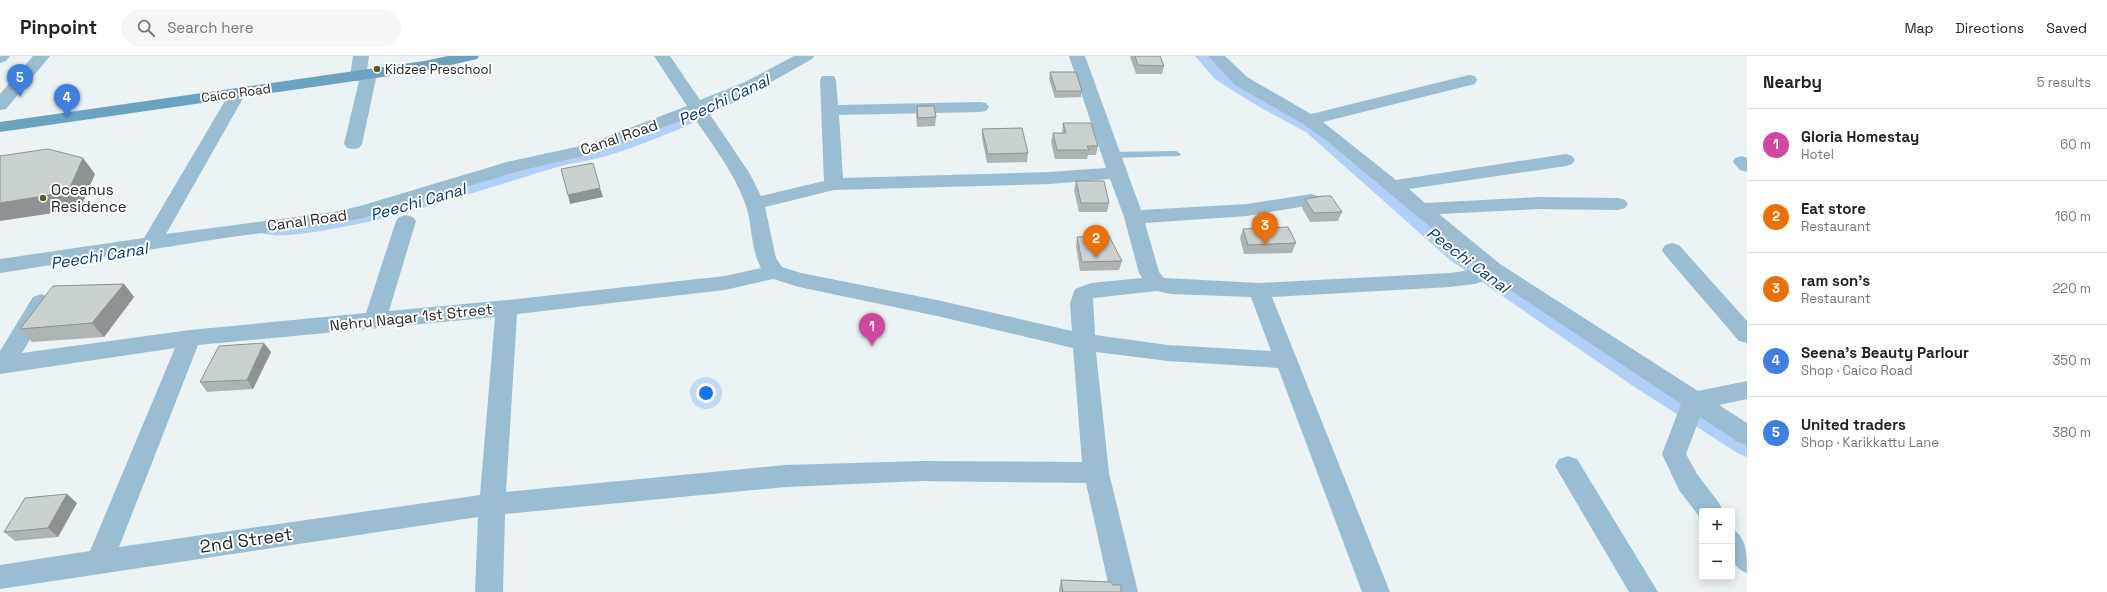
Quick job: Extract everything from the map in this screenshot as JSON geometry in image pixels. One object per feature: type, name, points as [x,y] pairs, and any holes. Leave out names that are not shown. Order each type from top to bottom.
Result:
[{"type":"street","points":[[0,105],[42,56]]},
{"type":"street","points":[[353,144],[364,75],[361,56]]},
{"type":"street","name":"Caico Road","points":[[0,127],[424,66],[470,56]]},
{"type":"street","points":[[662,56],[741,174],[755,204],[766,258],[774,272]]},
{"type":"street","name":"Canal Road","points":[[0,266],[151,242],[312,221],[363,212],[514,166],[590,149],[699,113],[806,56]]},
{"type":"street","points":[[1077,56],[1134,217],[1149,273],[1157,284]]},
{"type":"street","points":[[1216,56],[1241,81],[1309,120],[1333,137],[1422,209],[1486,273],[1747,435]]},
{"type":"street","points":[[828,80],[834,184]]},
{"type":"street","points":[[1309,120],[1469,80]]},
{"type":"street","points":[[151,242],[238,93]]},
{"type":"street","points":[[830,110],[980,107]]},
{"type":"street","points":[[1393,186],[1566,160]]},
{"type":"street","points":[[755,204],[834,184],[1050,178],[1114,164]]},
{"type":"street","points":[[1134,217],[1247,210],[1311,200]]},
{"type":"street","points":[[1422,209],[1539,203],[1618,204]]},
{"type":"street","points":[[375,321],[406,221]]},
{"type":"street","points":[[1672,250],[1747,336]]},
{"type":"street","points":[[507,308],[725,283],[774,272],[799,280],[937,308],[1084,342],[1168,353],[1286,360]]},
{"type":"street","points":[[1124,592],[1096,473],[1084,342],[1083,294],[1091,290],[1157,284],[1171,287],[1259,290],[1450,280],[1486,273]]},
{"type":"street","points":[[1259,290],[1376,592]]},
{"type":"street","points":[[2,364],[41,302]]},
{"type":"street","name":"Nehru Nagar 1st Street","points":[[2,364],[190,338],[507,308],[492,504],[489,592]]},
{"type":"street","points":[[100,561],[190,338]]},
{"type":"street","points":[[1694,401],[1747,390]]},
{"type":"street","points":[[1694,401],[1674,454],[1688,482],[1708,508]]},
{"type":"street","points":[[1568,466],[1644,592]]},
{"type":"street","name":"2nd Street","points":[[0,577],[492,504],[786,476],[921,472],[1096,473]]},
{"type":"street","points":[[1734,544],[1747,561]]},
{"type":"lane","points":[[1114,164],[1176,154]]},
{"type":"building","points":[[1135,56],[1160,56],[1164,66],[1138,65]]},
{"type":"building","points":[[1050,72],[1076,72],[1082,91],[1056,91]]},
{"type":"building","points":[[917,106],[934,106],[936,117],[918,118]]},
{"type":"building","points":[[1063,123],[1091,123],[1098,146],[1087,146],[1089,150],[1057,150],[1053,133],[1066,133]]},
{"type":"building","points":[[1022,128],[1028,153],[988,154],[982,129]]},
{"type":"building","points":[[48,149],[83,158],[68,192],[0,203],[0,156]]},
{"type":"building","points":[[593,163],[600,188],[568,195],[561,169]]},
{"type":"building","points":[[1076,181],[1104,181],[1109,203],[1081,203]]},
{"type":"building","points":[[1331,196],[1342,212],[1314,213],[1305,199]]},
{"type":"building","points":[[1288,227],[1296,243],[1248,245],[1243,229]]},
{"type":"building","points":[[1109,236],[1122,261],[1082,262],[1077,237]]},
{"type":"building","points":[[124,284],[92,323],[20,329],[53,286]]},
{"type":"building","points":[[264,343],[247,380],[200,382],[219,346]]},
{"type":"building","points":[[67,494],[48,528],[4,532],[25,498]]},
{"type":"building","points":[[1061,580],[1111,582],[1113,585],[1121,585],[1121,592],[1063,592]]},
{"type":"waterway","name":"Peechi Canal","points":[[1202,56],[1221,77],[1267,105],[1312,129],[1457,256],[1640,380],[1747,448]]},
{"type":"waterway","name":"Peechi Canal","points":[[266,229],[293,229],[355,220],[405,207],[559,161],[610,150],[707,111],[736,96]]},
{"type":"place","name":"Kidzee Preschool","points":[[377,69]]},
{"type":"place","name":"United traders","points":[[20,97]]},
{"type":"place","name":"Seena's Beauty Parlour","points":[[67,117]]},
{"type":"place","name":"Oceanus Residence","points":[[43,198]]},
{"type":"place","name":"ram son's","points":[[1265,245]]},
{"type":"place","name":"Eat store","points":[[1096,258]]},
{"type":"place","name":"Gloria Homestay","points":[[872,346]]}]
